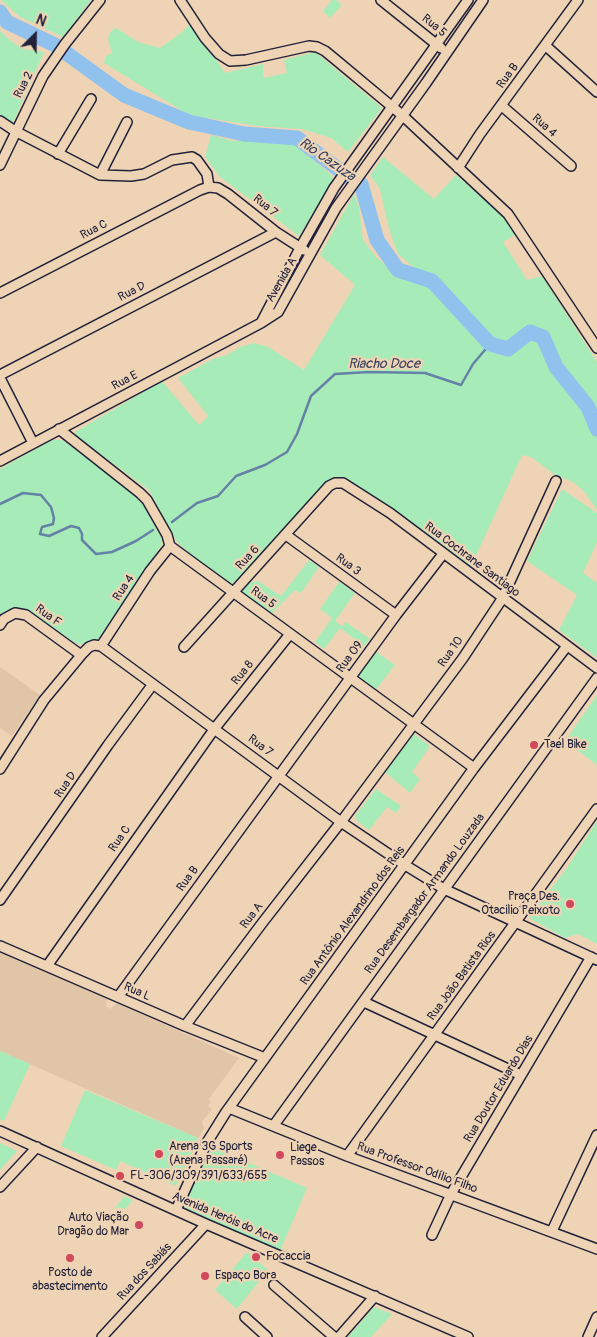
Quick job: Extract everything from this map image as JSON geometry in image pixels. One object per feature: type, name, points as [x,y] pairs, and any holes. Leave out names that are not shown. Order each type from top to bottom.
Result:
[{"type":"street","name":"Rua 2","points":[[0,165],[43,76],[65,44],[100,0]]},
{"type":"street","points":[[180,0],[205,38],[225,59],[234,62],[308,46],[317,47],[336,60],[392,107],[508,214],[597,348]]},
{"type":"street","name":"Rua 5","points":[[381,0],[447,53]]},
{"type":"street","name":"Avenida A","points":[[261,323],[334,188],[468,0]]},
{"type":"street","name":"Avenida A","points":[[261,323],[282,308],[345,195],[484,0]]},
{"type":"street","name":"Rua B","points":[[458,168],[480,134],[578,0]]},
{"type":"street","points":[[546,46],[597,92]]},
{"type":"street","points":[[58,154],[91,99]]},
{"type":"street","name":"Rua 4","points":[[502,106],[571,166]]},
{"type":"street","points":[[0,121],[15,131],[100,175],[131,176],[144,174],[179,158],[192,157],[197,160],[207,174],[205,188]]},
{"type":"street","points":[[100,175],[127,122]]},
{"type":"street","name":"Rua 7","points":[[205,188],[218,188],[228,194],[276,232],[311,254]]},
{"type":"street","name":"Rua C","points":[[0,293],[205,188]]},
{"type":"street","name":"Rua D","points":[[0,377],[276,232]]},
{"type":"street","name":"Rua E","points":[[0,461],[261,323]]},
{"type":"street","points":[[0,377],[33,443]]},
{"type":"street","points":[[59,429],[140,493],[151,507],[167,535],[170,546]]},
{"type":"street","name":"Rua 10","points":[[341,822],[462,658],[502,598],[556,481]]},
{"type":"street","name":"Rua Cochrane Santiago","points":[[329,486],[335,483],[343,483],[390,513],[597,668]]},
{"type":"street","name":"Rua 6","points":[[184,647],[329,486]]},
{"type":"street","name":"Rua 3","points":[[286,535],[396,615]]},
{"type":"street","name":"Rua 5","points":[[170,546],[474,768]]},
{"type":"street","name":"Rua 4","points":[[101,646],[150,571],[170,546]]},
{"type":"street","name":"Rua 09","points":[[278,776],[443,554]]},
{"type":"street","name":"Rua F","points":[[0,624],[15,613],[26,615],[81,655]]},
{"type":"street","name":"Rua 8","points":[[215,728],[290,634]]},
{"type":"street","points":[[0,769],[44,700],[89,647],[94,645],[101,646]]},
{"type":"street","name":"Rua 7","points":[[101,646],[341,822],[405,865],[444,889],[594,959]]},
{"type":"street","name":"Rua Antônio Alexandrino dos Reis","points":[[176,1210],[206,1144],[229,1108],[474,768],[567,646]]},
{"type":"street","name":"Rua Desembargador Armando Louzada","points":[[274,1125],[597,678]]},
{"type":"street","name":"Rua D","points":[[0,900],[108,745],[154,684]]},
{"type":"street","name":"Rua C","points":[[47,966],[215,728]]},
{"type":"street","name":"Rua B","points":[[118,997],[278,776]]},
{"type":"street","name":"Rua João Batista Rios","points":[[347,1156],[597,809]]},
{"type":"street","name":"Rua A","points":[[185,1026],[341,822]]},
{"type":"street","name":"Rua L","points":[[0,946],[185,1026],[265,1058]]},
{"type":"street","name":"Rua Doutor Eduardo Dias","points":[[432,1235],[451,1194],[521,1075],[594,959]]},
{"type":"street","points":[[364,1002],[521,1075]]},
{"type":"street","name":"Rua Professor Odílio Filho","points":[[229,1108],[347,1156],[597,1249]]},
{"type":"street","name":"Avenida Heróis do Acre","points":[[0,1131],[206,1224],[468,1337]]},
{"type":"street","points":[[552,1231],[597,1135]]},
{"type":"street","points":[[0,1187],[37,1147]]},
{"type":"street","name":"Rua dos Sabiás","points":[[102,1337],[206,1224]]},
{"type":"street","points":[[274,1285],[334,1337]]},
{"type":"street","points":[[339,1337],[374,1296]]},
{"type":"street","points":[[245,1317],[267,1337]]},
{"type":"street","points":[[588,1337],[597,1317]]},
{"type":"shaded area","points":[[0,667],[40,695],[12,736],[0,728]]},
{"type":"shaded area","points":[[0,951],[107,999],[106,1006],[110,1009],[119,1004],[239,1058],[209,1099],[211,1102],[208,1106],[212,1109],[202,1122],[204,1129],[198,1138],[0,1051]]},
{"type":"green space","points":[[1,0],[91,0],[63,37],[20,17]]},
{"type":"green space","points":[[332,0],[336,0],[342,5],[330,18],[323,11]]},
{"type":"green space","points":[[191,23],[225,73],[263,64],[263,78],[287,73],[284,60],[315,52],[382,108],[348,152],[331,138],[302,129],[257,126],[189,115],[104,63],[106,56],[112,53],[108,39],[110,32],[116,28],[138,42],[160,48],[181,33]]},
{"type":"green space","points":[[0,31],[23,49],[44,52],[12,125],[0,116]]},
{"type":"green space","points":[[211,135],[232,141],[276,139],[290,142],[330,174],[334,180],[299,236],[220,177],[205,157]]},
{"type":"green space","points":[[383,157],[434,199],[456,175],[503,216],[518,233],[503,242],[527,280],[542,276],[597,362],[597,510],[584,491],[573,482],[554,474],[531,457],[522,455],[470,569],[391,509],[344,479],[326,483],[237,580],[230,584],[201,564],[177,542],[149,490],[76,436],[75,432],[162,381],[199,425],[208,416],[178,378],[213,359],[254,343],[268,347],[304,370],[355,285],[320,255],[354,194],[359,208],[363,240],[376,257],[395,273],[419,284],[432,277],[412,266],[398,254],[389,229],[380,189],[370,175]]},
{"type":"green space","points":[[52,440],[62,440],[130,490],[142,503],[162,539],[162,544],[136,586],[98,640],[89,644],[77,644],[26,609],[13,608],[0,626],[0,469]]},
{"type":"green space","points":[[562,489],[597,513],[597,542],[583,573],[597,583],[597,658],[559,630],[577,595],[527,561]]},
{"type":"green space","points":[[309,560],[319,567],[301,593],[295,590],[271,614],[246,597],[240,589],[247,583],[258,581],[279,595],[282,595]]},
{"type":"green space","points":[[339,582],[355,593],[335,621],[342,626],[346,622],[370,639],[364,646],[340,628],[324,649],[315,642],[332,618],[320,609]]},
{"type":"green space","points":[[375,651],[395,665],[375,691],[358,676],[360,670]]},
{"type":"green space","points":[[597,695],[597,765],[565,741]]},
{"type":"green space","points":[[414,734],[430,746],[412,772],[420,779],[410,793],[385,772]]},
{"type":"green space","points":[[376,789],[401,806],[396,813],[387,807],[369,830],[357,821],[355,816]]},
{"type":"green space","name":"Praça Des. Otacilio Peixoto","points":[[597,821],[597,944],[578,934],[565,938],[529,918],[566,869]]},
{"type":"green space","points":[[0,1051],[30,1064],[4,1121],[0,1119]]},
{"type":"green space","points":[[85,1090],[198,1138],[176,1186],[120,1161],[116,1170],[61,1146]]},
{"type":"green space","points":[[0,1143],[17,1151],[0,1170]]},
{"type":"green space","points":[[210,1146],[307,1188],[280,1251],[183,1208]]},
{"type":"green space","points":[[124,1196],[133,1200],[125,1209],[117,1207],[113,1216],[116,1207]]},
{"type":"green space","points":[[247,1252],[268,1270],[237,1309],[215,1290]]},
{"type":"green space","points":[[374,1307],[392,1314],[371,1337],[348,1337]]},
{"type":"waterway","name":"Rio Cazuza","points":[[0,12],[7,22],[55,45],[124,95],[189,122],[244,134],[297,138],[350,178],[361,184],[377,240],[398,270],[432,281],[490,344],[508,349],[530,332],[543,337],[556,367],[588,407],[597,429]]},
{"type":"waterway","name":"Riacho Doce","points":[[172,522],[197,503],[218,496],[236,476],[265,465],[287,452],[297,434],[311,396],[335,374],[369,372],[425,373],[461,385],[473,364],[490,344]]},
{"type":"waterway","name":"Riacho Doce","points":[[0,504],[23,493],[41,495],[51,507],[54,518],[53,524],[42,527],[40,534],[49,536],[71,526],[79,528],[82,540],[96,554],[112,552],[136,541],[153,530]]},
{"type":"place","name":"Tael Bike","points":[[534,745]]},
{"type":"place","name":"Praça Des. Otacilio Peixoto","points":[[570,904]]},
{"type":"place","name":"Arena 3G Sports (Arena Passaré)","points":[[159,1154]]},
{"type":"place","name":"Liege Passos","points":[[280,1155]]},
{"type":"place","name":"FL-306/309/391/633/655","points":[[120,1176]]},
{"type":"place","name":"Auto Viação Dragão do Mar","points":[[139,1225]]},
{"type":"place","name":"Focaccia","points":[[256,1257]]},
{"type":"place","name":"Posto de abastecimento","points":[[70,1258]]},
{"type":"place","name":"Espaço Bora","points":[[205,1276]]}]
